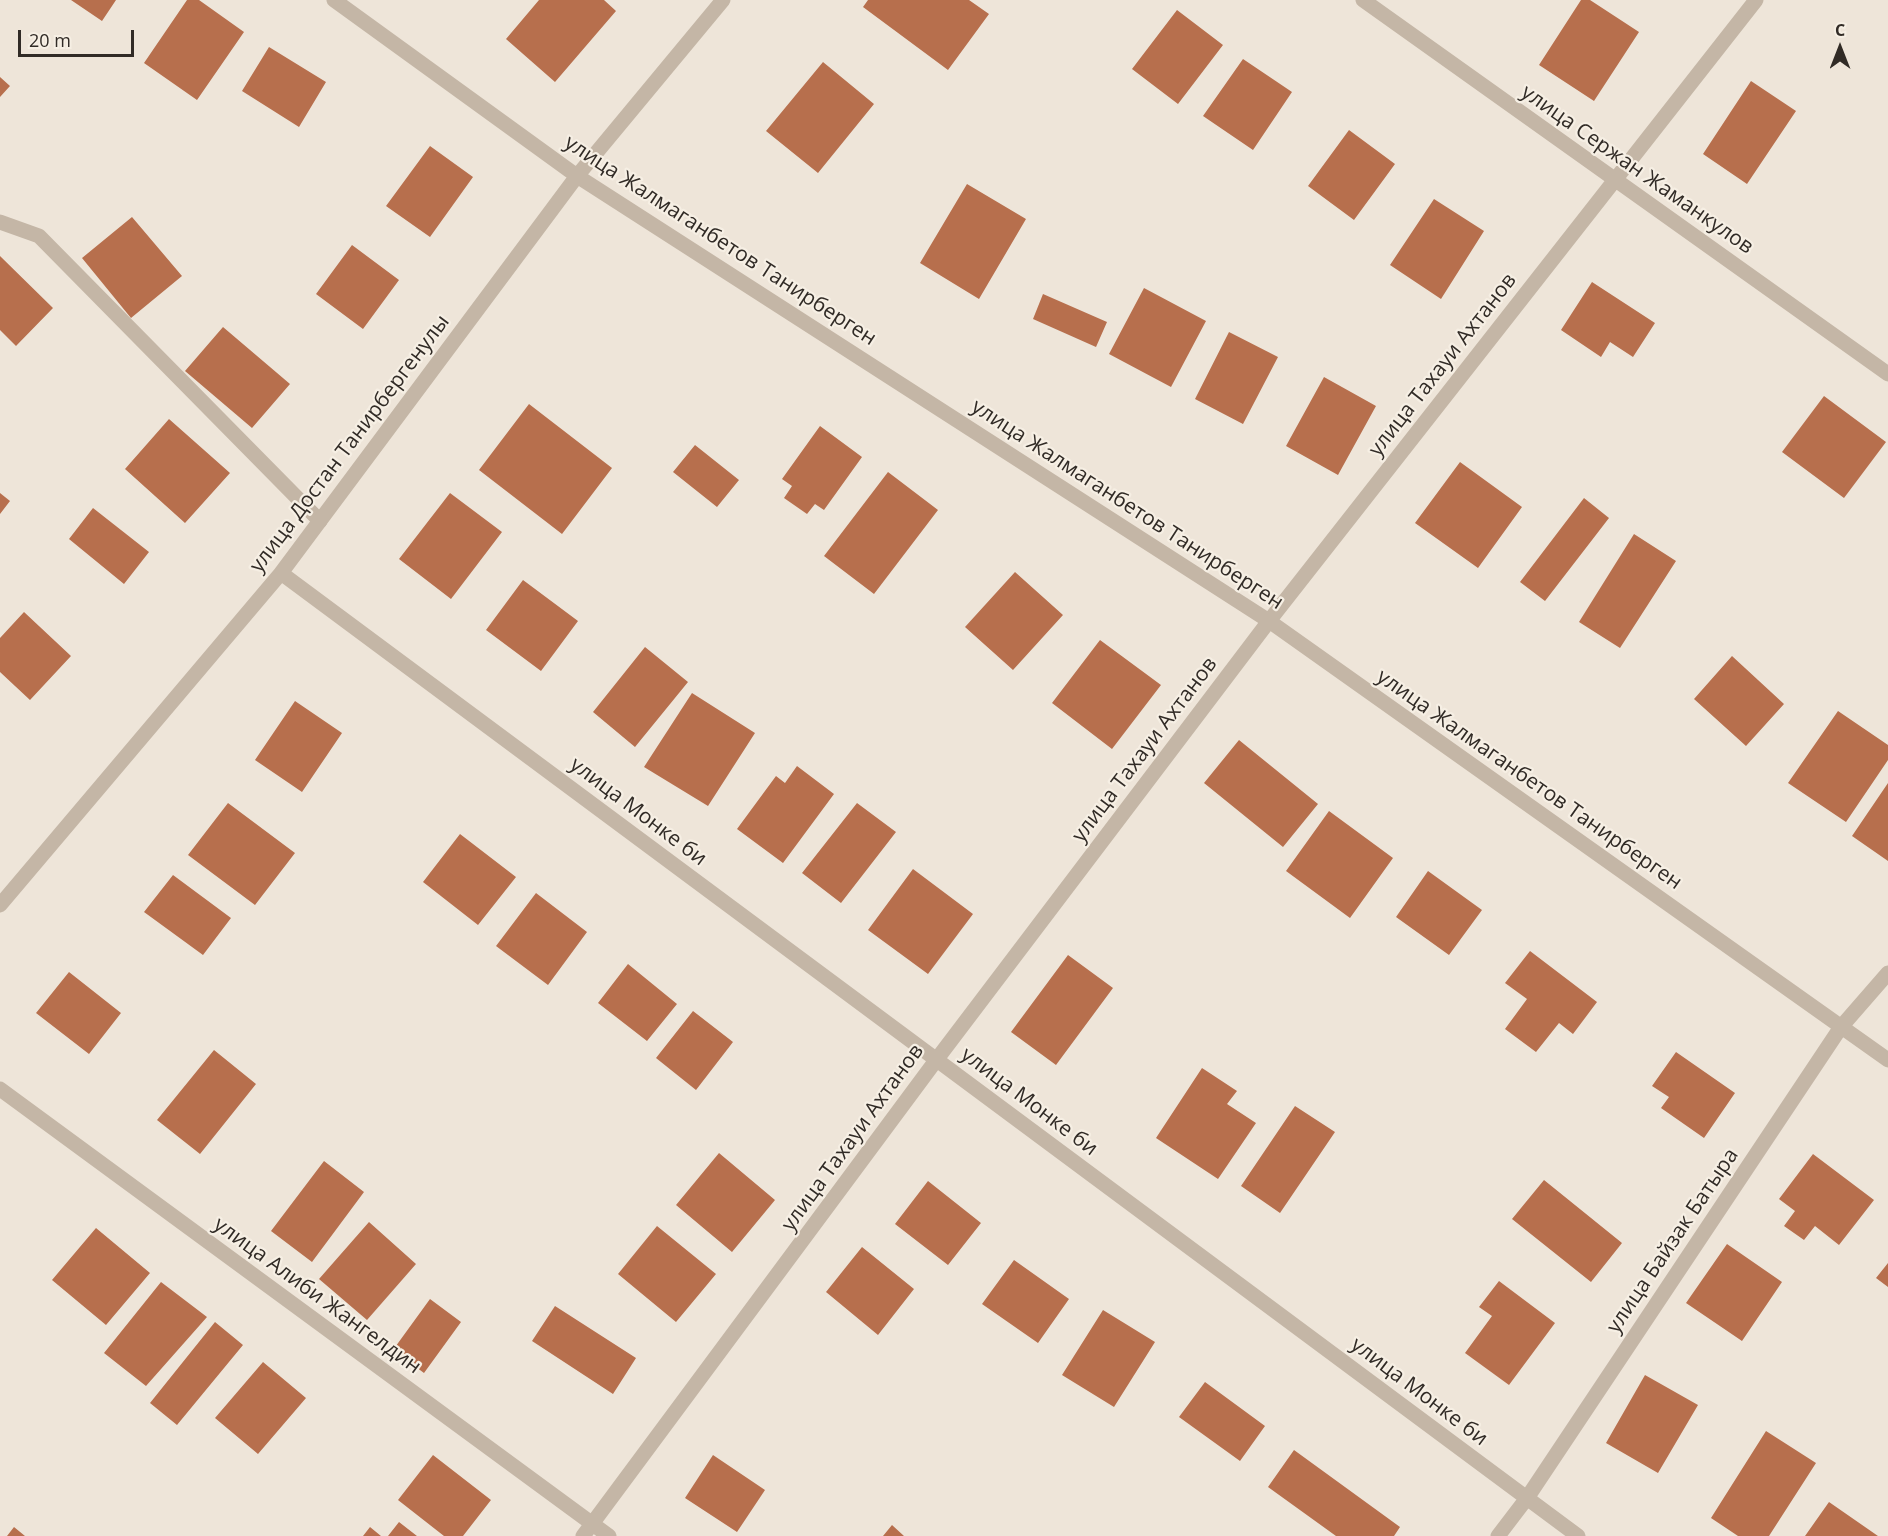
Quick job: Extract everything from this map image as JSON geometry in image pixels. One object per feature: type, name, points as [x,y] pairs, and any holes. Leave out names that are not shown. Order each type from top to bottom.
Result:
[{"type":"street","name":"улица Жалмаганбетов Танирберген","points":[[334,0],[577,176],[1269,621],[1888,1060]]},
{"type":"street","name":"улица Достан Танирбергенулы","points":[[0,905],[280,573],[577,176],[723,0]]},
{"type":"street","name":"улица Сержан Жаманкулов","points":[[1363,0],[1888,374]]},
{"type":"street","name":"улица Тахауи Ахтанов","points":[[588,1530],[937,1059],[1269,621],[1756,0]]},
{"type":"street","points":[[0,222],[39,236],[320,521]]},
{"type":"street","name":"улица Монке би","points":[[280,573],[1578,1536]]},
{"type":"street","name":"улица Байзак Батыра","points":[[1498,1536],[1527,1498],[1841,1027],[1888,974]]},
{"type":"street","name":"улица Алиби Жангелдин","points":[[0,1089],[588,1530],[609,1536]]},
{"type":"building","points":[[71,0],[116,0],[102,21]]},
{"type":"building","points":[[187,0],[199,0],[244,32],[197,100],[144,63]]},
{"type":"building","points":[[539,0],[604,0],[616,11],[555,82],[506,39]]},
{"type":"building","points":[[868,0],[969,0],[989,14],[948,70],[863,7]]},
{"type":"building","points":[[1581,0],[1590,0],[1639,32],[1594,101],[1539,65]]},
{"type":"building","points":[[1177,10],[1223,45],[1178,104],[1132,69]]},
{"type":"building","points":[[269,47],[326,82],[299,127],[242,91]]},
{"type":"building","points":[[1243,59],[1292,92],[1253,150],[1203,116]]},
{"type":"building","points":[[823,62],[874,104],[818,173],[766,131]]},
{"type":"building","points":[[0,77],[10,86],[0,97]]},
{"type":"building","points":[[1751,81],[1796,111],[1747,184],[1703,154]]},
{"type":"building","points":[[1349,130],[1395,164],[1354,220],[1308,186]]},
{"type":"building","points":[[430,146],[473,177],[430,237],[386,206]]},
{"type":"building","points":[[967,184],[1026,219],[979,299],[920,263]]},
{"type":"building","points":[[1434,199],[1484,231],[1441,299],[1390,265]]},
{"type":"building","points":[[132,217],[182,276],[131,318],[82,258]]},
{"type":"building","points":[[352,245],[399,280],[363,329],[316,294]]},
{"type":"building","points":[[0,256],[53,308],[16,346],[0,330]]},
{"type":"building","points":[[1592,282],[1655,323],[1633,357],[1610,342],[1601,357],[1561,330]]},
{"type":"building","points":[[1144,288],[1206,321],[1171,387],[1109,354]]},
{"type":"building","points":[[1043,294],[1107,322],[1096,347],[1033,319]]},
{"type":"building","points":[[223,327],[290,384],[252,428],[185,371]]},
{"type":"building","points":[[1229,332],[1278,357],[1243,424],[1195,399]]},
{"type":"building","points":[[1324,377],[1376,406],[1338,475],[1286,446]]},
{"type":"building","points":[[1824,396],[1886,442],[1844,498],[1782,452]]},
{"type":"building","points":[[529,404],[612,468],[562,534],[479,470]]},
{"type":"building","points":[[169,419],[230,473],[185,523],[125,469]]},
{"type":"building","points":[[820,426],[862,457],[824,510],[815,504],[807,514],[784,498],[792,486],[782,479]]},
{"type":"building","points":[[695,445],[739,480],[717,507],[673,472]]},
{"type":"building","points":[[1460,462],[1522,507],[1478,568],[1415,523]]},
{"type":"building","points":[[888,472],[938,510],[874,594],[824,556]]},
{"type":"building","points":[[0,493],[10,501],[0,514]]},
{"type":"building","points":[[450,493],[502,532],[451,599],[399,559]]},
{"type":"building","points":[[1584,498],[1609,518],[1545,601],[1520,582]]},
{"type":"building","points":[[93,508],[149,552],[124,584],[69,539]]},
{"type":"building","points":[[1634,534],[1676,561],[1620,648],[1579,622]]},
{"type":"building","points":[[1015,572],[1063,615],[1013,670],[965,627]]},
{"type":"building","points":[[523,580],[578,621],[541,671],[486,630]]},
{"type":"building","points":[[24,612],[71,656],[30,700],[0,672],[0,638]]},
{"type":"building","points":[[1100,640],[1161,685],[1112,749],[1052,703]]},
{"type":"building","points":[[645,647],[688,682],[635,747],[593,712]]},
{"type":"building","points":[[1732,656],[1784,704],[1746,746],[1694,699]]},
{"type":"building","points":[[692,693],[755,733],[708,806],[644,767]]},
{"type":"building","points":[[295,701],[342,733],[302,792],[255,760]]},
{"type":"building","points":[[1838,711],[1888,745],[1888,760],[1846,822],[1788,783]]},
{"type":"building","points":[[1239,740],[1318,804],[1283,847],[1204,783]]},
{"type":"building","points":[[797,766],[834,794],[783,863],[737,829],[776,776],[785,783]]},
{"type":"building","points":[[1888,783],[1888,861],[1852,836]]},
{"type":"building","points":[[228,803],[295,853],[255,905],[188,855]]},
{"type":"building","points":[[857,803],[896,832],[841,903],[802,873]]},
{"type":"building","points":[[1329,811],[1393,858],[1350,918],[1286,871]]},
{"type":"building","points":[[460,834],[516,877],[478,925],[423,882]]},
{"type":"building","points":[[913,869],[973,914],[928,974],[868,930]]},
{"type":"building","points":[[1428,871],[1482,910],[1449,955],[1396,917]]},
{"type":"building","points":[[173,875],[231,918],[203,955],[144,912]]},
{"type":"building","points":[[536,893],[587,932],[548,985],[496,946]]},
{"type":"building","points":[[1530,951],[1597,1002],[1573,1034],[1559,1023],[1536,1052],[1505,1029],[1527,999],[1505,983]]},
{"type":"building","points":[[1068,955],[1113,988],[1056,1065],[1011,1032]]},
{"type":"building","points":[[628,964],[677,1004],[647,1041],[598,1003]]},
{"type":"building","points":[[69,972],[121,1013],[89,1054],[36,1013]]},
{"type":"building","points":[[693,1011],[733,1042],[696,1090],[656,1058]]},
{"type":"building","points":[[214,1050],[256,1084],[200,1154],[157,1120]]},
{"type":"building","points":[[1676,1052],[1735,1093],[1704,1138],[1661,1108],[1669,1097],[1652,1086]]},
{"type":"building","points":[[1202,1068],[1237,1091],[1227,1104],[1256,1123],[1218,1179],[1156,1138]]},
{"type":"building","points":[[1295,1106],[1335,1132],[1280,1213],[1241,1186]]},
{"type":"building","points":[[719,1153],[775,1200],[732,1252],[676,1205]]},
{"type":"building","points":[[1813,1154],[1874,1200],[1839,1245],[1815,1226],[1804,1240],[1784,1226],[1795,1211],[1779,1199]]},
{"type":"building","points":[[324,1161],[364,1192],[312,1262],[271,1231]]},
{"type":"building","points":[[1544,1180],[1622,1243],[1591,1282],[1512,1219]]},
{"type":"building","points":[[928,1181],[981,1223],[948,1265],[895,1224]]},
{"type":"building","points":[[369,1222],[416,1264],[367,1320],[319,1279]]},
{"type":"building","points":[[657,1226],[716,1274],[676,1322],[618,1274]]},
{"type":"building","points":[[96,1228],[150,1273],[106,1325],[52,1280]]},
{"type":"building","points":[[1727,1244],[1782,1282],[1742,1341],[1686,1303]]},
{"type":"building","points":[[862,1247],[914,1289],[878,1335],[826,1292]]},
{"type":"building","points":[[1014,1260],[1069,1299],[1038,1343],[982,1304]]},
{"type":"building","points":[[1888,1263],[1888,1287],[1876,1278]]},
{"type":"building","points":[[1499,1281],[1555,1323],[1509,1385],[1465,1353],[1492,1316],[1479,1307]]},
{"type":"building","points":[[161,1282],[207,1317],[146,1386],[104,1353]]},
{"type":"building","points":[[430,1299],[461,1322],[424,1373],[393,1350]]},
{"type":"building","points":[[555,1306],[636,1358],[613,1394],[532,1341]]},
{"type":"building","points":[[1103,1310],[1155,1342],[1114,1407],[1062,1375]]},
{"type":"building","points":[[215,1322],[243,1345],[177,1425],[150,1403]]},
{"type":"building","points":[[263,1362],[306,1398],[258,1454],[215,1418]]},
{"type":"building","points":[[1645,1375],[1698,1405],[1658,1473],[1606,1443]]},
{"type":"building","points":[[1205,1382],[1265,1426],[1240,1461],[1179,1417]]},
{"type":"building","points":[[1766,1431],[1816,1463],[1769,1536],[1738,1536],[1711,1518]]},
{"type":"building","points":[[1294,1450],[1400,1527],[1394,1536],[1336,1536],[1268,1487]]},
{"type":"building","points":[[433,1455],[491,1500],[463,1536],[444,1536],[398,1500]]},
{"type":"building","points":[[713,1455],[765,1490],[737,1532],[685,1498]]},
{"type":"building","points":[[1829,1502],[1878,1536],[1805,1536]]},
{"type":"building","points":[[399,1522],[417,1536],[388,1536]]},
{"type":"building","points":[[892,1525],[904,1536],[883,1536]]},
{"type":"building","points":[[14,1527],[25,1536],[7,1536]]},
{"type":"building","points":[[370,1527],[381,1536],[363,1536]]}]
